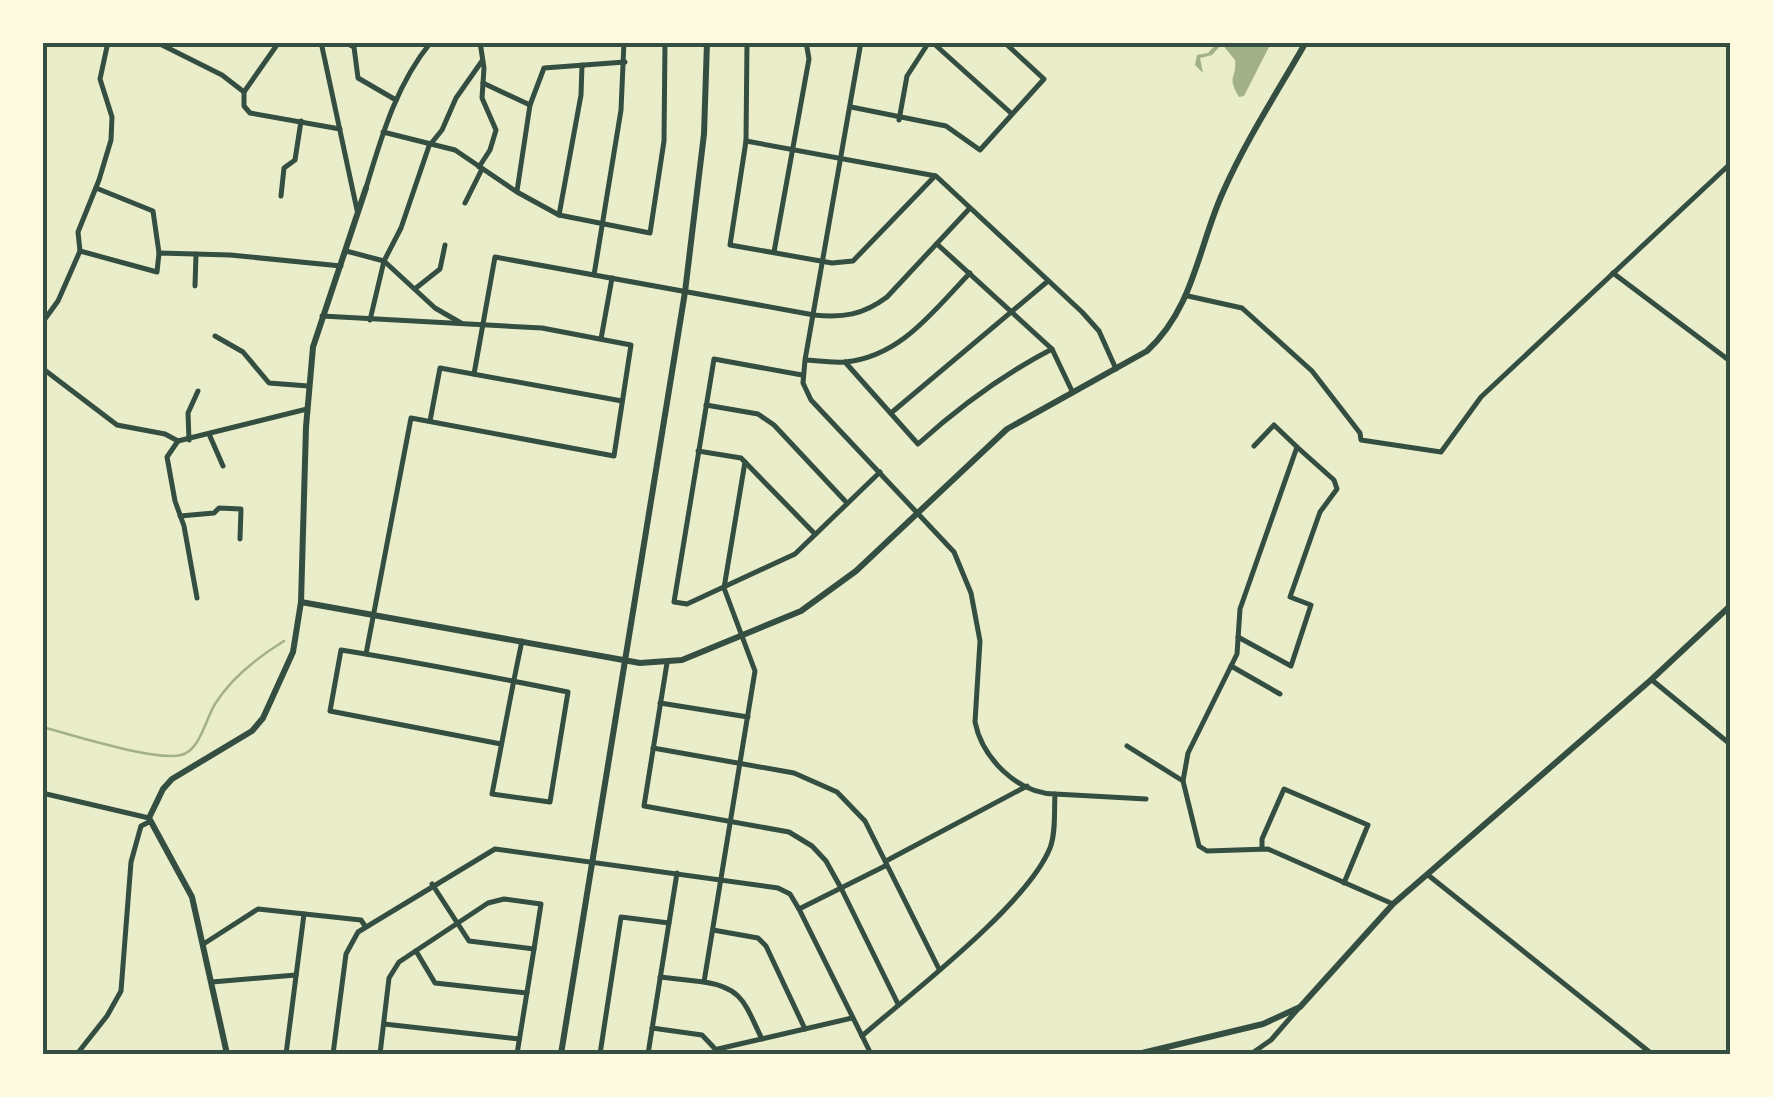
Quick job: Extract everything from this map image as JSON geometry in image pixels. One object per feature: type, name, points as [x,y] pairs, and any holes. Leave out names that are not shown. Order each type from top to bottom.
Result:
[{"type":"street","points":[[42,323],[58,302],[80,250],[78,232],[111,140],[112,117],[100,78],[108,42]]},
{"type":"street","points":[[156,42],[222,75],[244,92]]},
{"type":"street","points":[[279,42],[244,92],[244,106],[250,113],[340,128]]},
{"type":"street","points":[[321,42],[358,212]]},
{"type":"street","points":[[344,42],[354,47],[358,78],[396,100]]},
{"type":"street","points":[[78,1054],[108,1016],[121,990],[132,854],[141,826],[149,820],[172,779],[252,731],[263,718],[293,652],[301,602],[312,347],[383,132],[406,74],[431,42]]},
{"type":"street","points":[[465,203],[496,130],[482,98],[480,42]]},
{"type":"street","points":[[594,275],[622,110],[624,42]]},
{"type":"street","points":[[383,132],[455,150],[516,192],[560,215],[650,232],[664,140],[664,42]]},
{"type":"street","points":[[560,1054],[686,292],[704,134],[707,42]]},
{"type":"street","points":[[746,42],[746,141],[730,245],[823,262],[846,262],[860,256],[936,176]]},
{"type":"street","points":[[774,252],[809,59],[806,42]]},
{"type":"street","points":[[862,42],[805,360],[803,375],[811,400],[954,552],[971,593],[980,641],[975,722],[989,758],[1027,786],[1054,794],[1146,799]]},
{"type":"street","points":[[899,117],[906,76],[931,42],[1012,115]]},
{"type":"street","points":[[851,107],[946,126],[980,150],[1044,80],[1004,42]]},
{"type":"street","points":[[301,602],[625,661],[666,663],[704,653],[819,600],[856,571],[995,438],[1021,418],[1116,368],[1163,336],[1188,296],[1208,227],[1224,190],[1306,42]]},
{"type":"street","points":[[370,320],[384,261],[401,228],[429,146],[482,61]]},
{"type":"street","points":[[516,192],[530,105],[544,68],[624,62]]},
{"type":"street","points":[[560,215],[581,95],[582,65]]},
{"type":"street","points":[[483,83],[530,105]]},
{"type":"street","points":[[281,196],[284,168],[295,160],[301,121]]},
{"type":"street","points":[[746,141],[936,176],[1099,331],[1116,368]]},
{"type":"street","points":[[1188,296],[1242,308],[1312,371],[1360,432],[1362,440],[1441,452],[1481,397],[1730,164]]},
{"type":"street","points":[[80,250],[157,272],[160,253],[153,212],[96,188]]},
{"type":"street","points":[[474,374],[496,258],[814,315],[844,317],[874,307],[970,208]]},
{"type":"street","points":[[938,244],[1052,349],[1072,391]]},
{"type":"street","points":[[416,288],[440,270],[445,245]]},
{"type":"street","points":[[346,251],[384,261],[435,308],[464,324]]},
{"type":"street","points":[[160,253],[341,266]]},
{"type":"street","points":[[195,286],[196,254]]},
{"type":"street","points":[[805,360],[845,362],[888,350],[907,338],[970,273]]},
{"type":"street","points":[[1613,274],[1730,361]]},
{"type":"street","points":[[601,339],[612,278]]},
{"type":"street","points":[[890,414],[1048,281]]},
{"type":"street","points":[[322,316],[542,328],[631,345],[614,456],[411,418],[366,654]]},
{"type":"street","points":[[216,336],[243,352],[269,383],[308,386]]},
{"type":"street","points":[[845,362],[918,444],[1007,372],[1052,349]]},
{"type":"street","points":[[803,375],[714,359],[674,602],[687,604],[786,560],[880,472]]},
{"type":"street","points":[[42,368],[116,426],[165,434],[178,441],[307,409]]},
{"type":"street","points":[[430,421],[440,368],[622,401]]},
{"type":"street","points":[[189,440],[188,413],[198,391]]},
{"type":"street","points":[[706,404],[758,414],[774,425],[847,503]]},
{"type":"street","points":[[1238,637],[1291,666],[1311,605],[1290,597],[1320,512],[1337,489],[1334,480],[1274,424],[1254,446]]},
{"type":"street","points":[[209,434],[223,466]]},
{"type":"street","points":[[178,441],[167,457],[197,598]]},
{"type":"street","points":[[1297,447],[1240,609],[1237,654],[1188,753],[1183,781],[1200,846],[1215,853],[1262,848],[1393,904]]},
{"type":"street","points":[[698,450],[740,458],[814,534]]},
{"type":"street","points":[[704,982],[755,672],[724,588],[745,462]]},
{"type":"street","points":[[180,516],[214,513],[219,508],[240,509],[240,538]]},
{"type":"street","points":[[1250,1054],[1271,1040],[1393,904],[1426,873],[1652,679],[1730,606]]},
{"type":"street","points":[[502,744],[330,712],[341,650],[514,681],[568,692],[550,802],[492,794],[502,744],[514,681],[522,642]]},
{"type":"street","points":[[666,663],[644,806],[789,832],[812,846],[826,860],[898,1004]]},
{"type":"street","points":[[1230,666],[1280,694]]},
{"type":"street","points":[[1652,679],[1730,744]]},
{"type":"street","points":[[660,704],[748,718]]},
{"type":"street","points":[[1127,746],[1183,781]]},
{"type":"street","points":[[653,748],[806,777],[837,792],[864,821],[939,968]]},
{"type":"street","points":[[799,909],[1027,786]]},
{"type":"street","points":[[1262,848],[1262,838],[1284,789],[1368,825],[1344,883]]},
{"type":"street","points":[[42,793],[149,820],[192,898],[227,1054]]},
{"type":"street","points":[[862,1036],[1016,896],[1052,844],[1054,794]]},
{"type":"street","points":[[333,1054],[346,954],[352,939],[364,926],[495,849],[722,878],[778,888],[790,894],[871,1054]]},
{"type":"street","points":[[1426,873],[1652,1054]]},
{"type":"street","points":[[648,1054],[677,874]]},
{"type":"street","points":[[432,884],[469,940],[534,949]]},
{"type":"street","points":[[380,1054],[390,974],[396,965],[498,900],[541,904],[517,1054]]},
{"type":"street","points":[[205,943],[258,909],[361,920],[364,926]]},
{"type":"street","points":[[286,1054],[304,914]]},
{"type":"street","points":[[600,1054],[621,917],[669,924]]},
{"type":"street","points":[[713,930],[758,938],[766,946],[806,1029]]},
{"type":"street","points":[[416,952],[436,983],[527,993]]},
{"type":"street","points":[[212,982],[296,975]]},
{"type":"street","points":[[660,977],[722,985],[740,994],[762,1039]]},
{"type":"street","points":[[1138,1054],[1263,1024],[1300,1007]]},
{"type":"street","points":[[652,1028],[702,1036],[719,1052],[852,1018]]},
{"type":"street","points":[[384,1024],[519,1040]]},
{"type":"shaded area","points":[[1217,43],[1271,43],[1244,96],[1239,97],[1233,84],[1235,60],[1222,44],[1212,55],[1200,58],[1203,73],[1195,65],[1197,55],[1208,53]]},
{"type":"waterway","points":[[42,727],[133,751],[181,755],[198,741],[215,704],[229,685],[284,641]]}]
